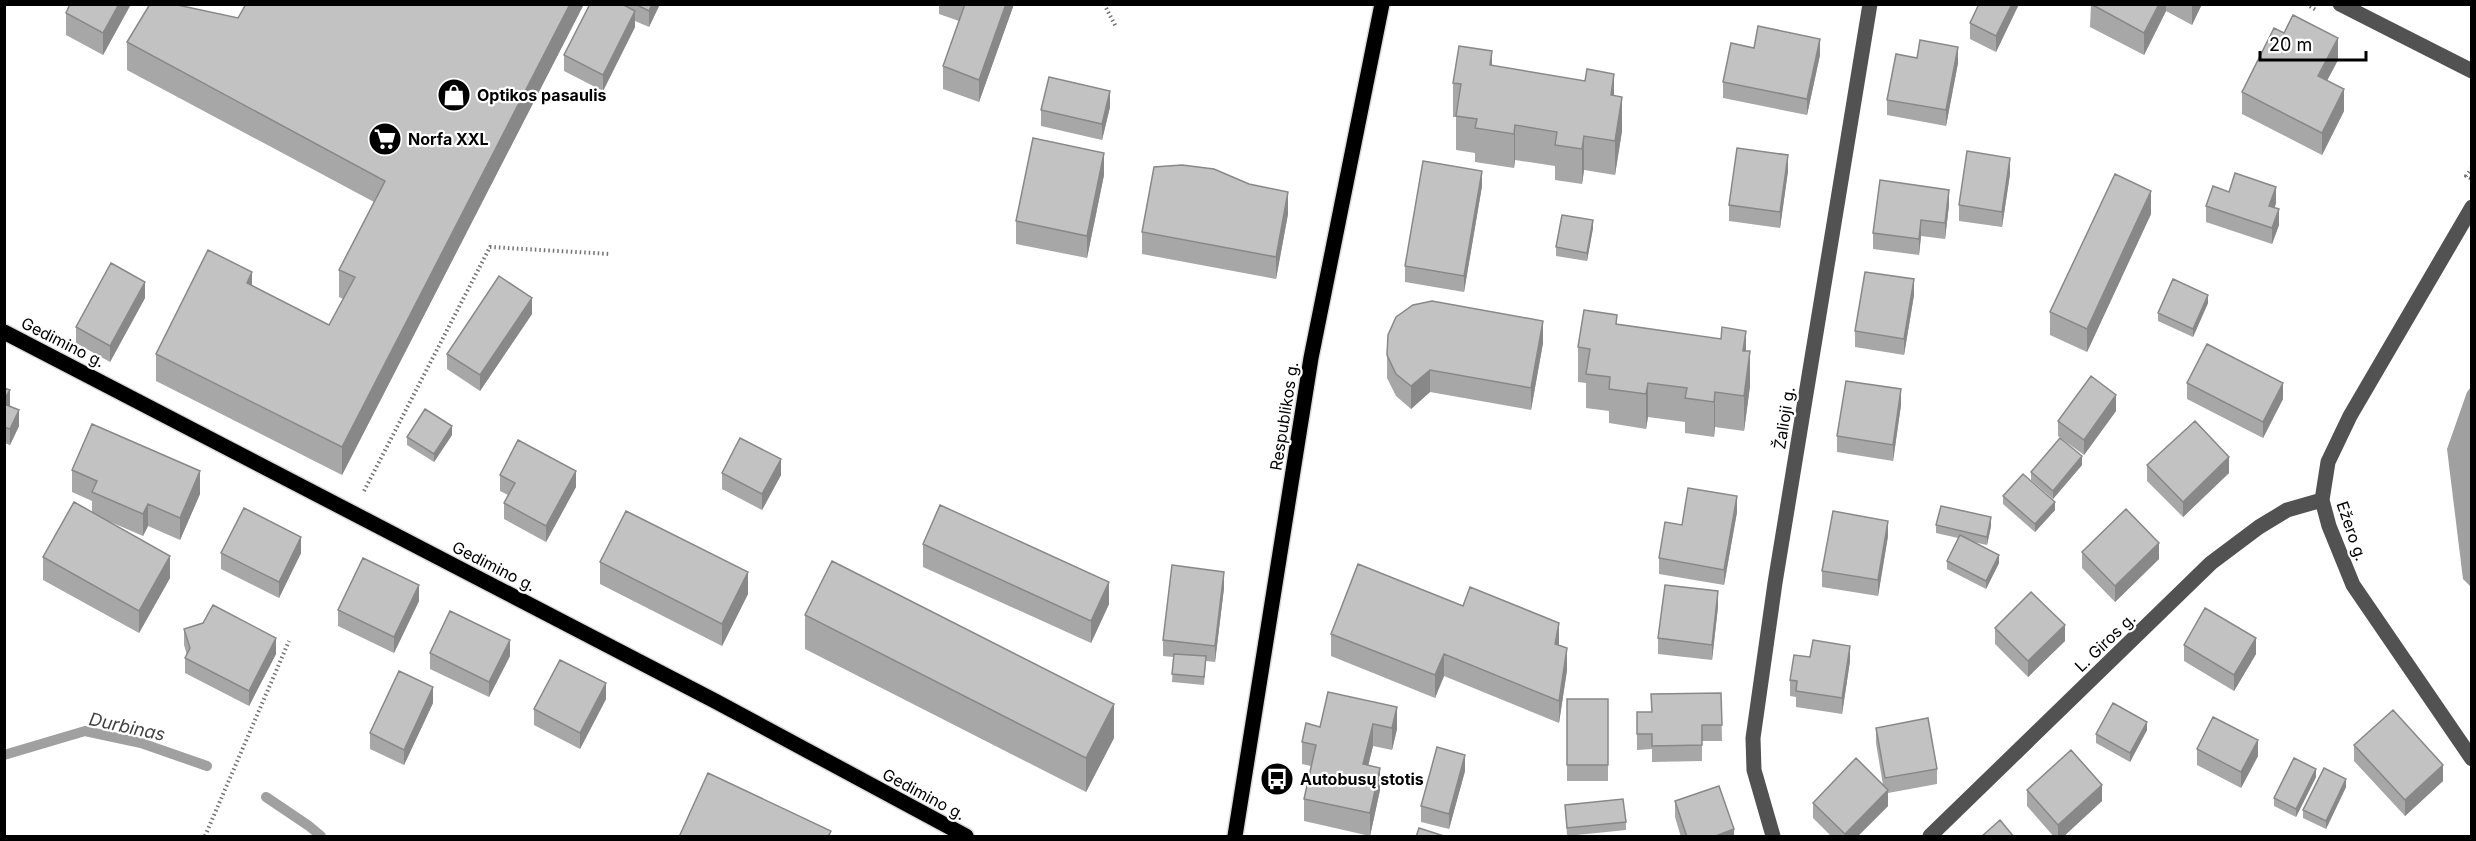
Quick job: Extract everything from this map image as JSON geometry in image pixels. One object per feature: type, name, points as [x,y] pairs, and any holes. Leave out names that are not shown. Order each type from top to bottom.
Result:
[{"type":"main road","name":"Respublikos g.","points":[[1235,837],[1311,358],[1382,4]]},
{"type":"main road","name":"Gedimino g.","points":[[4,332],[715,701],[966,837]]},
{"type":"street","name":"Žalioji g.","points":[[1773,837],[1754,770],[1754,738],[1775,583],[1870,4]]},
{"type":"street","points":[[2340,4],[2472,71]]},
{"type":"street","name":"Ežero g.","points":[[2472,207],[2350,416],[2328,462],[2322,500],[2329,526],[2353,585],[2472,759]]},
{"type":"street","name":"L. Giros g.","points":[[1930,837],[2211,563],[2259,527],[2287,510],[2322,500]]},
{"type":"path","points":[[1104,4],[1116,27]]},
{"type":"path","points":[[2472,168],[2466,176],[2472,179]]},
{"type":"path","points":[[353,513],[490,247],[610,254]]},
{"type":"path","points":[[204,837],[289,641]]},
{"type":"shaded area","points":[[2471,387],[2471,587],[2463,579],[2447,449],[2467,392]]},
{"type":"building","points":[[70,4],[119,4],[103,33],[66,13]]},
{"type":"building","name":"Norfa XXL","points":[[150,4],[173,4],[238,18],[246,4],[570,4],[342,447],[156,354],[208,250],[252,272],[247,283],[329,325],[355,277],[339,270],[385,181],[127,42]]},
{"type":"building","points":[[590,4],[622,4],[635,11],[603,75],[564,55]]},
{"type":"building","points":[[635,4],[652,4],[649,11]]},
{"type":"building","points":[[965,4],[1006,4],[979,80],[943,66]]},
{"type":"building","points":[[1979,4],[2012,4],[1996,36],[1970,23]]},
{"type":"building","points":[[2091,4],[2159,4],[2144,33]]},
{"type":"building","points":[[2293,15],[2338,38],[2318,76],[2344,89],[2322,133],[2242,92],[2274,28],[2284,33]]},
{"type":"building","points":[[1758,26],[1820,39],[1807,99],[1723,82],[1731,43],[1754,48]]},
{"type":"building","points":[[1920,40],[1958,47],[1946,110],[1887,100],[1896,54],[1917,58]]},
{"type":"building","points":[[1459,46],[1492,51],[1490,65],[1585,81],[1587,69],[1614,74],[1611,95],[1622,97],[1615,141],[1584,136],[1582,149],[1555,145],[1557,132],[1515,125],[1514,134],[1475,128],[1477,119],[1456,116],[1461,84],[1453,83]]},
{"type":"building","points":[[1049,77],[1110,91],[1102,124],[1041,110]]},
{"type":"building","points":[[1033,138],[1104,153],[1087,236],[1016,221]]},
{"type":"building","points":[[1737,148],[1788,155],[1780,212],[1729,205]]},
{"type":"building","points":[[1967,151],[2010,158],[2002,212],[1959,205]]},
{"type":"building","points":[[1423,161],[1482,171],[1464,276],[1405,266]]},
{"type":"building","points":[[1182,165],[1214,169],[1249,184],[1288,192],[1276,257],[1142,232],[1154,167]]},
{"type":"building","points":[[2235,173],[2276,187],[2269,206],[2279,209],[2272,228],[2206,206],[2213,186],[2229,192]]},
{"type":"building","points":[[2115,174],[2151,191],[2087,329],[2050,312]]},
{"type":"building","points":[[1880,180],[1949,190],[1945,223],[1921,220],[1919,239],[1873,233]]},
{"type":"building","points":[[1562,215],[1593,220],[1587,253],[1556,247]]},
{"type":"building","points":[[111,263],[145,282],[110,346],[76,327]]},
{"type":"building","points":[[1865,272],[1914,279],[1904,339],[1855,331]]},
{"type":"building","points":[[499,276],[532,298],[480,375],[447,354]]},
{"type":"building","points":[[2173,279],[2208,295],[2193,329],[2158,313]]},
{"type":"building","points":[[1432,301],[1543,321],[1531,388],[1430,370],[1411,386],[1396,374],[1387,355],[1388,335],[1396,317],[1413,305]]},
{"type":"building","points":[[1584,310],[1617,315],[1616,324],[1721,339],[1722,327],[1746,331],[1743,351],[1750,351],[1744,396],[1715,392],[1714,402],[1685,398],[1687,388],[1648,383],[1646,394],[1609,389],[1610,377],[1586,374],[1590,349],[1578,347]]},
{"type":"building","points":[[2207,344],[2283,383],[2263,422],[2187,383]]},
{"type":"building","points":[[2091,376],[2116,395],[2084,440],[2058,421]]},
{"type":"building","points":[[1846,381],[1901,389],[1893,445],[1837,436]]},
{"type":"building","points":[[4,388],[10,390],[4,400]]},
{"type":"building","points":[[4,404],[19,410],[10,429],[4,427]]},
{"type":"building","points":[[425,409],[452,426],[434,454],[407,437]]},
{"type":"building","points":[[2195,421],[2229,457],[2183,502],[2147,465]]},
{"type":"building","points":[[92,424],[200,471],[180,518],[148,504],[143,514],[92,492],[97,481],[72,470]]},
{"type":"building","points":[[740,438],[781,459],[762,494],[722,473]]},
{"type":"building","points":[[2060,438],[2082,456],[2053,491],[2031,472]]},
{"type":"building","points":[[518,440],[576,471],[546,526],[504,503],[515,483],[500,475]]},
{"type":"building","points":[[2023,474],[2055,502],[2035,524],[2003,496]]},
{"type":"building","points":[[1688,488],[1737,496],[1724,570],[1659,558],[1665,522],[1682,525]]},
{"type":"building","points":[[74,502],[170,556],[139,611],[43,557]]},
{"type":"building","points":[[940,505],[1109,582],[1091,621],[923,544]]},
{"type":"building","points":[[1941,506],[1991,517],[1987,537],[1936,525]]},
{"type":"building","points":[[244,508],[301,537],[279,582],[221,553]]},
{"type":"building","points":[[2126,509],[2159,543],[2115,586],[2082,552]]},
{"type":"building","points":[[626,511],[748,572],[722,624],[600,562]]},
{"type":"building","points":[[1833,511],[1888,521],[1878,580],[1822,571]]},
{"type":"building","points":[[1960,535],[1999,555],[1986,581],[1947,561]]},
{"type":"building","points":[[363,558],[419,585],[394,637],[338,610]]},
{"type":"building","points":[[832,561],[1114,704],[1086,758],[805,615]]},
{"type":"building","points":[[1358,564],[1463,606],[1470,587],[1559,623],[1555,644],[1567,648],[1559,701],[1444,654],[1435,675],[1331,634]]},
{"type":"building","points":[[1172,565],[1224,572],[1215,646],[1163,640]]},
{"type":"building","points":[[1665,585],[1718,591],[1712,645],[1658,638]]},
{"type":"building","points":[[2031,592],[2065,625],[2028,661],[1995,628]]},
{"type":"building","points":[[213,605],[276,638],[249,691],[185,658],[190,648],[184,629],[203,623]]},
{"type":"building","points":[[2205,608],[2256,638],[2234,675],[2184,645]]},
{"type":"building","points":[[450,611],[510,640],[489,682],[430,653]]},
{"type":"building","points":[[1813,640],[1850,646],[1842,698],[1796,691],[1797,681],[1790,680],[1794,655],[1810,657]]},
{"type":"building","points":[[1174,654],[1206,656],[1204,677],[1172,674]]},
{"type":"building","points":[[560,660],[606,683],[580,733],[534,709]]},
{"type":"building","points":[[399,671],[433,687],[404,750],[370,733]]},
{"type":"building","points":[[1328,692],[1397,707],[1392,728],[1373,724],[1363,764],[1380,768],[1370,813],[1304,799],[1316,745],[1302,742],[1306,723],[1320,727]]},
{"type":"building","points":[[1721,693],[1722,725],[1702,725],[1702,745],[1652,746],[1652,734],[1637,734],[1637,712],[1652,712],[1651,694]]},
{"type":"building","points":[[1567,699],[1608,699],[1608,765],[1567,765]]},
{"type":"building","points":[[2113,703],[2147,722],[2130,753],[2096,734]]},
{"type":"building","points":[[2393,710],[2443,765],[2405,800],[2354,745]]},
{"type":"building","points":[[2213,717],[2258,740],[2241,772],[2197,749]]},
{"type":"building","points":[[1928,718],[1937,769],[1885,778],[1876,728]]},
{"type":"building","points":[[1437,747],[1465,755],[1449,814],[1421,806]]},
{"type":"building","points":[[2071,750],[2102,785],[2058,825],[2027,790]]},
{"type":"building","points":[[1856,758],[1888,790],[1845,834],[1813,803]]},
{"type":"building","points":[[2294,758],[2316,769],[2296,809],[2274,798]]},
{"type":"building","points":[[2324,768],[2346,779],[2326,821],[2303,810]]},
{"type":"building","points":[[708,773],[831,831],[828,837],[679,837]]},
{"type":"building","points":[[1719,786],[1734,829],[1713,837],[1687,837],[1675,801]]},
{"type":"building","points":[[1623,799],[1626,822],[1567,828],[1565,805]]},
{"type":"building","points":[[2000,820],[2014,837],[1981,837]]},
{"type":"building","points":[[1419,828],[1447,837],[1416,837]]},
{"type":"waterway","name":"Durbinas","points":[[4,755],[85,731],[141,743],[207,766]]},
{"type":"waterway","name":"Durbinas","points":[[266,797],[321,836]]},
{"type":"place","name":"Optikos pasaulis","points":[[454,95]]},
{"type":"place","name":"Norfa XXL","points":[[385,139]]},
{"type":"place","name":"Autobusų stotis","points":[[1277,779]]}]
